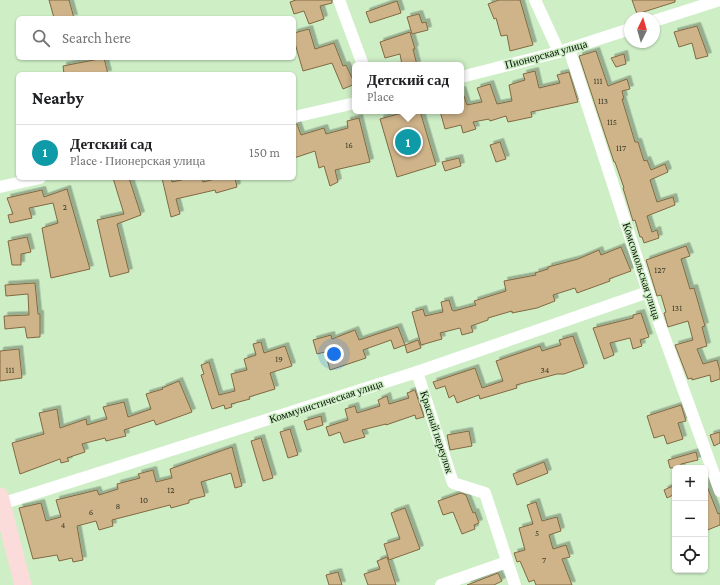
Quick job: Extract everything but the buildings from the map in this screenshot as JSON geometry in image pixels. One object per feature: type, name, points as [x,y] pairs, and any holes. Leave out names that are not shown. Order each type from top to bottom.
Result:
[{"type":"street","points":[[339,0],[362,62]]},
{"type":"street","name":"Комсомольская улица","points":[[535,0],[564,51],[648,292],[720,491]]},
{"type":"street","points":[[660,19],[720,0]]},
{"type":"street","name":"Пионерская улица","points":[[464,76],[564,51],[624,31]]},
{"type":"street","points":[[296,118],[352,104]]},
{"type":"street","points":[[0,187],[31,180]]},
{"type":"street","name":"Коммунистическая улица","points":[[1,500],[417,372],[648,292]]},
{"type":"street","name":"Красный переулок","points":[[417,372],[453,483],[485,494],[516,585]]},
{"type":"street","points":[[1,500],[23,585]]},
{"type":"street","points":[[441,585],[507,562]]},
{"type":"place","name":"Детский сад","points":[[408,142]]}]
